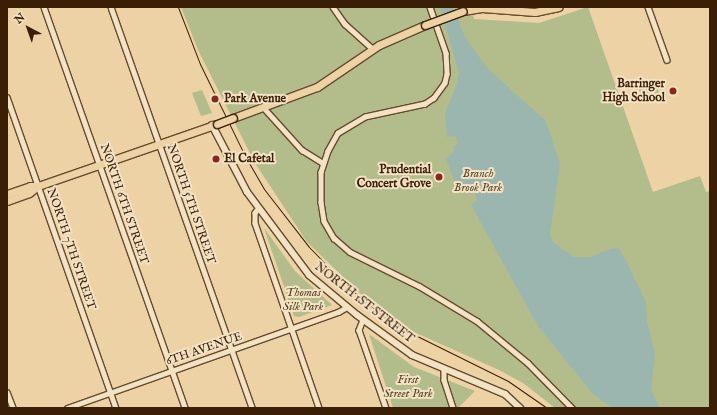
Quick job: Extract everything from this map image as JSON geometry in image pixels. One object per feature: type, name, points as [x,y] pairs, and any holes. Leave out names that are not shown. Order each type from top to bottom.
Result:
[{"type":"main road","points":[[7,194],[30,186],[38,186],[100,165],[264,108],[324,84],[373,49],[400,34],[425,24],[463,11],[482,7],[531,7]]},
{"type":"main road","points":[[516,8],[534,12],[558,7]]},
{"type":"main road","name":"NORTH 1ST STREET","points":[[214,125],[245,189],[304,270],[363,320],[416,357],[444,370],[505,394],[520,408]]},
{"type":"main road","points":[[7,201],[29,193],[38,186]]},
{"type":"street","name":"NORTH 6TH STREET","points":[[44,7],[185,408]]},
{"type":"street","name":"NORTH 5TH STREET","points":[[111,7],[252,408]]},
{"type":"street","points":[[333,7],[345,24],[373,49]]},
{"type":"street","points":[[430,7],[446,53],[447,74],[443,86],[431,100],[421,106],[373,114],[350,124],[333,140],[323,163],[320,182],[322,212],[328,230],[337,242],[359,257],[419,286],[477,321],[528,363],[572,408]]},
{"type":"street","points":[[648,7],[667,60]]},
{"type":"street","name":"NORTH 7TH STREET","points":[[7,97],[116,408]]},
{"type":"street","points":[[264,108],[302,150],[323,163]]},
{"type":"street","points":[[259,208],[254,220],[319,408]]},
{"type":"street","name":"6TH AVENUE","points":[[67,408],[292,329],[347,307]]},
{"type":"street","points":[[363,320],[359,330],[386,408]]},
{"type":"street","points":[[444,370],[444,380],[453,408]]},
{"type":"street","points":[[7,392],[13,408]]},
{"type":"green space","name":"Branch Brook Park","points":[[181,7],[471,7],[474,19],[539,23],[588,7],[653,192],[700,176],[706,192],[710,191],[710,408],[555,408],[523,383],[499,370],[414,332],[369,302],[307,242],[255,163],[198,50]]},
{"type":"green space","points":[[655,80],[659,93],[642,99],[638,85]]},
{"type":"green space","points":[[202,90],[212,113],[201,116],[192,93]]},
{"type":"green space","name":"Thomas Silk Park","points":[[264,228],[295,271],[332,305],[299,317],[294,316]]},
{"type":"green space","name":"First Street Park","points":[[369,334],[414,367],[475,391],[458,408],[393,408]]},
{"type":"water","points":[[440,7],[453,7],[465,37],[488,69],[546,121],[560,163],[550,235],[554,243],[574,257],[590,257],[613,248],[619,249],[624,257],[646,302],[647,321],[655,354],[651,390],[660,408],[612,408],[592,393],[538,326],[471,205],[477,200],[475,193],[469,194],[463,189],[457,188],[446,159],[454,151],[453,146],[458,144],[455,136],[447,137],[445,113],[456,87],[459,73]]},
{"type":"tram line","points":[[178,7],[200,64],[245,156],[264,189],[309,247],[349,288],[381,314],[413,334],[508,381],[547,408]]},
{"type":"place","name":"Barringer High School","points":[[673,91]]},
{"type":"place","name":"Park Avenue","points":[[215,99]]},
{"type":"place","name":"El Cafetal","points":[[216,159]]},
{"type":"place","name":"Prudential Concert Grove","points":[[439,177]]}]
